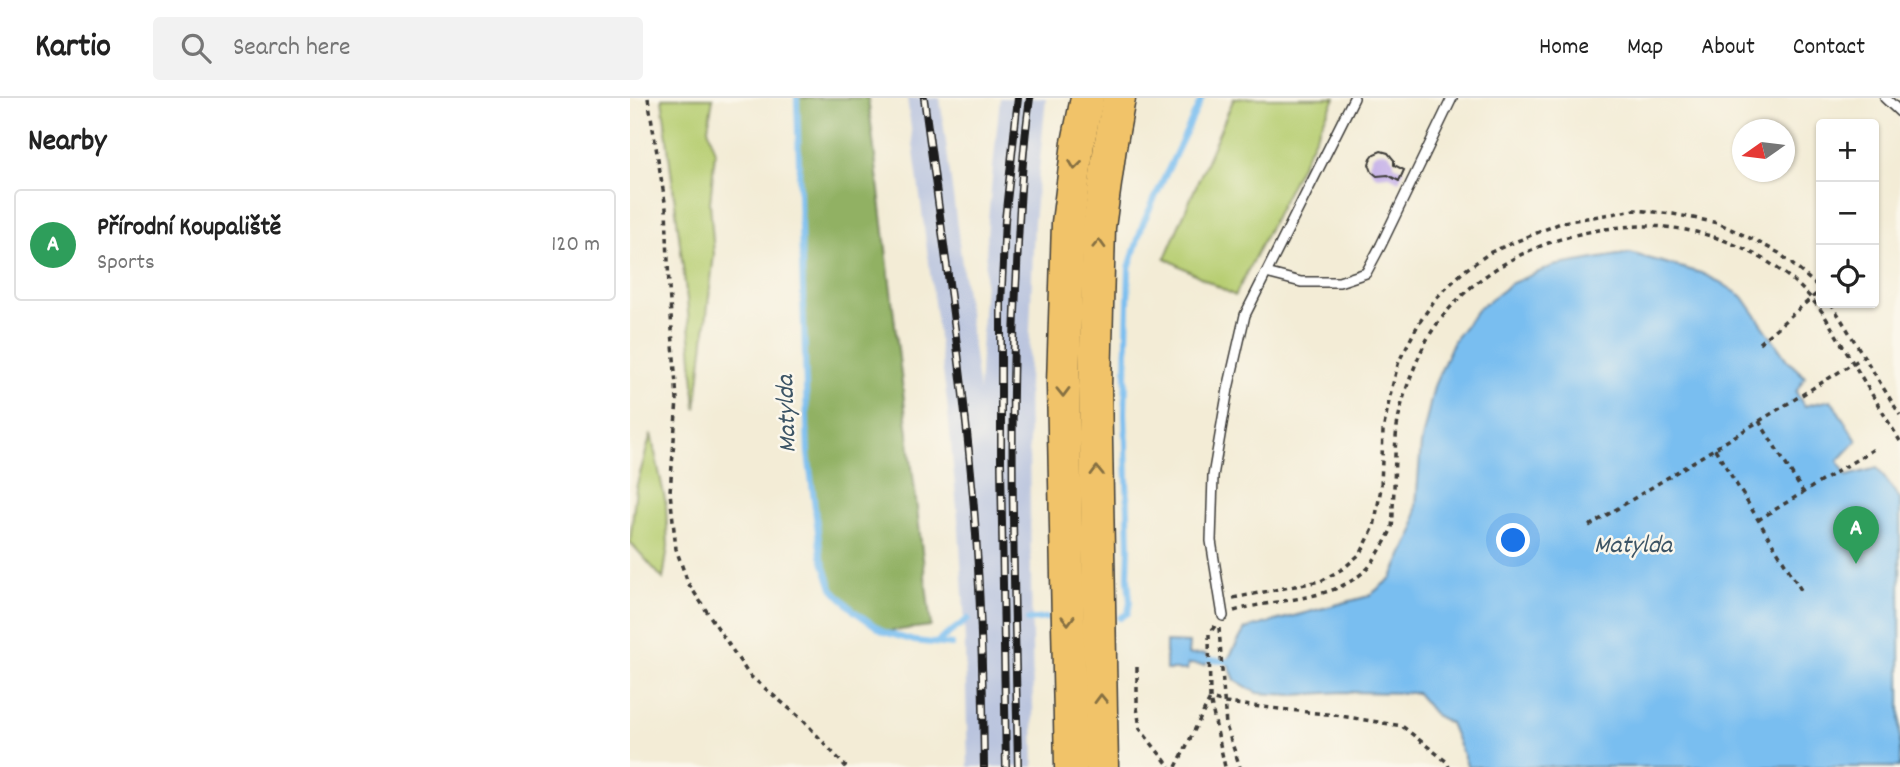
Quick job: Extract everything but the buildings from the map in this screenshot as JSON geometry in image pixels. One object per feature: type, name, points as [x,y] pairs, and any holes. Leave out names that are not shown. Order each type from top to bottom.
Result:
[{"type":"highway","points":[[1071,767],[1063,384],[1068,223],[1078,143],[1087,98]]},
{"type":"highway","points":[[1102,767],[1095,387],[1099,227],[1119,98]]},
{"type":"lane","points":[[1223,616],[1211,541],[1213,476],[1228,389],[1245,315],[1354,98]]},
{"type":"lane","points":[[1266,273],[1301,282],[1339,282],[1366,273],[1452,98]]},
{"type":"lane","points":[[1885,98],[1900,112]]},
{"type":"path","points":[[648,98],[666,208],[677,400],[670,492],[676,549],[688,583],[749,675],[803,720],[846,767]]},
{"type":"path","points":[[1221,600],[1321,581],[1344,568],[1362,553],[1374,527],[1381,488],[1383,431],[1399,361],[1436,298],[1464,271],[1491,252],[1563,222],[1635,210],[1717,223],[1779,253],[1816,285]]},
{"type":"path","points":[[1225,767],[1210,699],[1209,634],[1223,616],[1237,610],[1308,597],[1340,588],[1368,567],[1392,529],[1397,426],[1418,356],[1435,326],[1467,289],[1524,252],[1602,230],[1662,226],[1685,229],[1757,255],[1784,273],[1812,298],[1900,441]]},
{"type":"path","points":[[1759,343],[1816,294]]},
{"type":"path","points":[[1834,308],[1900,415]]},
{"type":"path","points":[[1590,526],[1865,356]]},
{"type":"path","points":[[1759,421],[1803,492]]},
{"type":"path","points":[[1715,449],[1801,590]]},
{"type":"path","points":[[1758,520],[1874,449]]},
{"type":"path","points":[[1223,616],[1219,627],[1226,726],[1240,767]]},
{"type":"path","points":[[1137,667],[1140,729],[1170,767]]},
{"type":"path","points":[[1210,699],[1402,726],[1447,762],[1448,767]]},
{"type":"path","points":[[1176,767],[1210,699]]},
{"type":"shaded area","points":[[907,98],[940,98],[979,392],[988,219],[1000,98],[1046,98],[1034,222],[1028,384],[1034,767],[968,767],[959,529],[947,401]]},
{"type":"green space","points":[[662,98],[713,98],[708,128],[715,152],[710,203],[714,254],[696,409],[687,300]]},
{"type":"green space","points":[[797,98],[868,98],[931,626],[884,632],[854,611],[832,588],[820,548],[808,453]]},
{"type":"green space","points":[[1234,98],[1335,98],[1235,296],[1165,258]]},
{"type":"green space","points":[[651,434],[666,504],[668,547],[663,579],[630,542],[636,488]]},
{"type":"water","name":"Matylda","points":[[1630,253],[1701,273],[1743,297],[1787,360],[1805,377],[1796,392],[1804,406],[1831,400],[1857,441],[1838,461],[1847,476],[1877,468],[1900,499],[1900,767],[1468,767],[1450,723],[1435,715],[1417,693],[1257,693],[1235,680],[1227,661],[1245,629],[1369,596],[1392,577],[1414,530],[1421,444],[1434,386],[1454,340],[1478,309],[1512,283],[1553,266]]},
{"type":"water","points":[[1166,642],[1189,643],[1188,655],[1206,654],[1206,665],[1188,664],[1187,670],[1166,670]]},
{"type":"waterway","name":"Matylda","points":[[797,98],[808,453],[821,555],[832,588],[854,611],[884,632],[914,641],[952,645]]},
{"type":"waterway","points":[[1120,618],[1128,613],[1130,602],[1125,412],[1129,268],[1143,223],[1202,98]]},
{"type":"waterway","points":[[1028,620],[1046,618]]},
{"type":"waterway","points":[[936,643],[968,619]]},
{"type":"waterway","points":[[1200,659],[1234,662]]},
{"type":"railway","points":[[924,98],[952,303],[969,457],[980,605],[984,767]]},
{"type":"railway","points":[[1006,767],[1001,305],[1005,220],[1018,98]]},
{"type":"railway","points":[[1018,767],[1013,518],[1014,330],[1020,204],[1030,98]]},
{"type":"place","name":"Přírodní Koupaliště","points":[[1856,564]]}]
